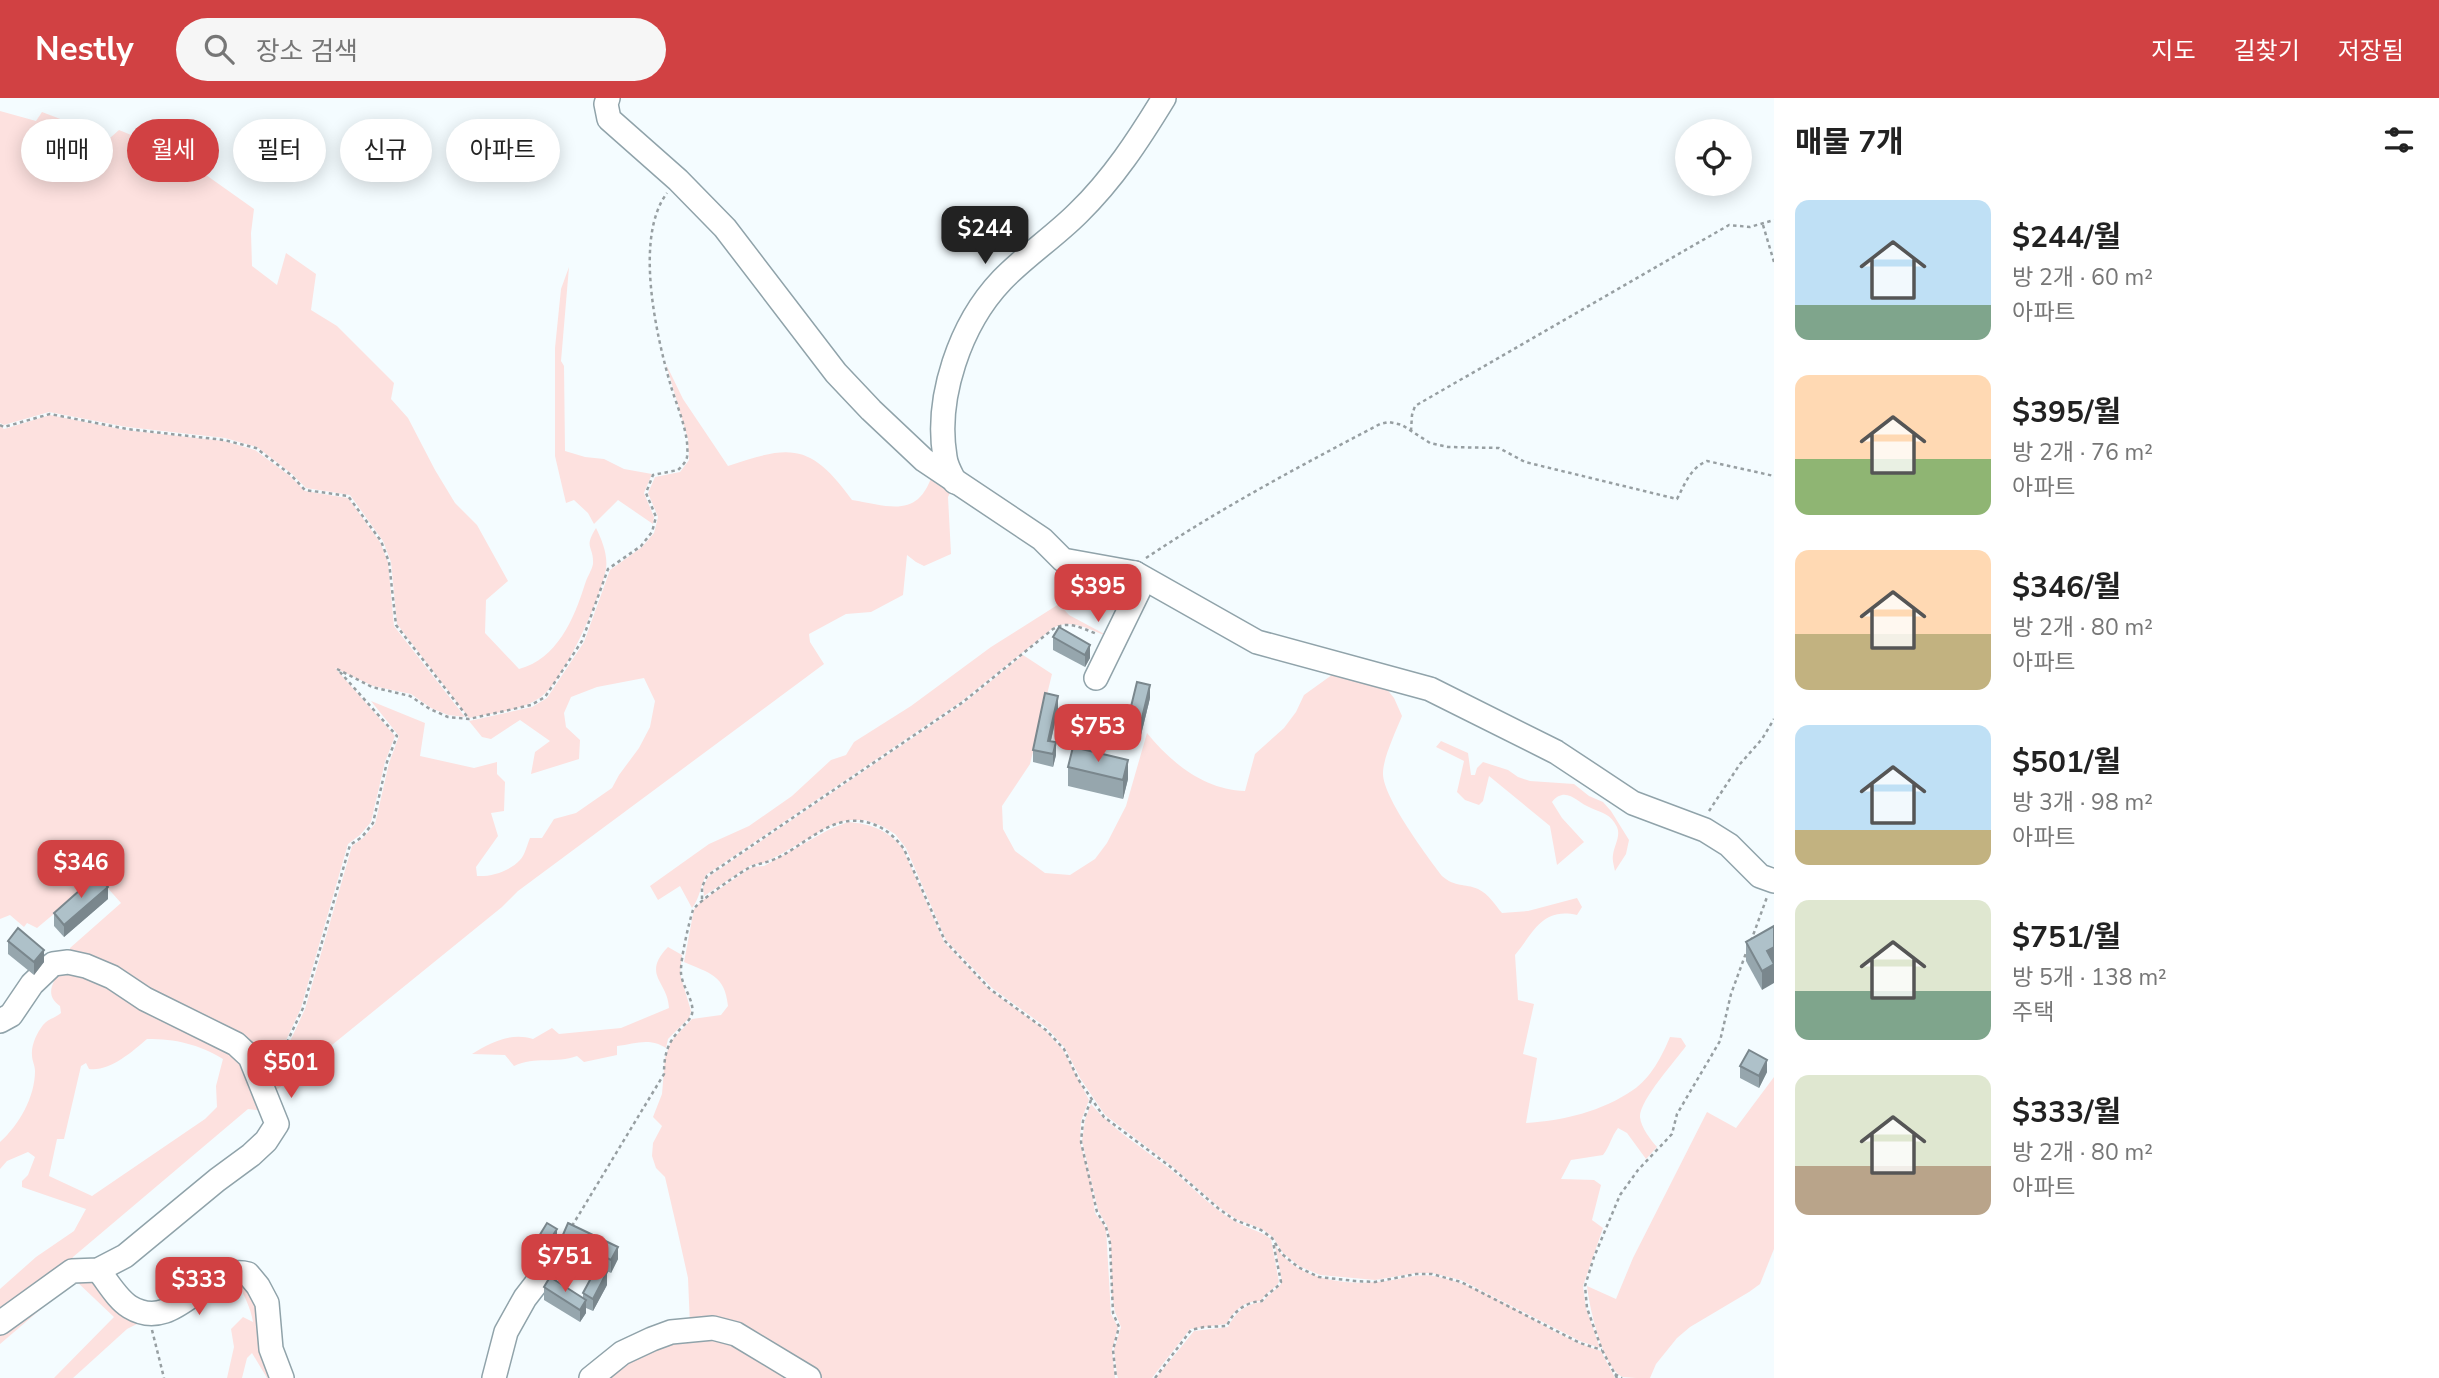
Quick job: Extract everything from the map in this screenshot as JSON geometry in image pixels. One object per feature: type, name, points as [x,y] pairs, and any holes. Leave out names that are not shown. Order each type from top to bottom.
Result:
[{"type":"street","points":[[608,98],[606,104],[609,119],[677,180],[725,228],[836,373],[870,410],[924,460],[1042,539],[1063,560],[1135,573],[1257,642],[1430,690],[1556,752],[1633,803],[1698,828],[1729,845],[1760,876],[1773,881]]},
{"type":"street","points":[[955,482],[945,460],[943,426],[954,361],[964,337],[1000,282],[1077,214],[1106,183],[1128,155],[1164,98]]},
{"type":"street","points":[[1096,678],[1139,590],[1135,573]]},
{"type":"street","points":[[0,1021],[11,1014],[32,984],[53,964],[68,962],[86,966],[112,977],[145,999],[236,1044],[250,1057],[277,1124],[266,1141],[125,1256],[99,1270],[72,1271],[0,1323]]},
{"type":"street","points":[[99,1270],[130,1307],[144,1312],[178,1306],[228,1272],[248,1274],[267,1303],[271,1349],[282,1378]]},
{"type":"street","points":[[494,1378],[506,1332],[525,1298],[542,1276]]},
{"type":"street","points":[[591,1378],[622,1353],[671,1332],[694,1328],[713,1328],[736,1334],[809,1378]]},
{"type":"path","points":[[260,1084],[272,1074],[303,1008],[350,845],[362,837],[373,823],[387,762],[397,736],[337,669],[372,688],[410,696],[448,717],[469,719],[531,705],[545,697],[582,641],[608,569],[641,546],[652,532],[656,517],[646,493],[653,475],[678,470],[687,460],[686,439],[664,364],[651,276],[650,244],[653,228],[663,199],[677,180]]},
{"type":"path","points":[[1411,432],[1415,406],[1729,225],[1750,227],[1774,220]]},
{"type":"path","points":[[1763,225],[1774,262]]},
{"type":"path","points":[[0,425],[4,427],[50,414],[127,429],[225,440],[256,448],[291,475],[305,490],[348,496],[381,541],[389,562],[396,625],[469,719]]},
{"type":"path","points":[[1135,573],[1143,561],[1192,527],[1380,424],[1389,422],[1402,425],[1430,443],[1448,447],[1499,448],[1525,462],[1677,499],[1690,474],[1698,464],[1707,461],[1774,476]]},
{"type":"path","points":[[702,899],[702,887],[707,876],[963,702],[1053,629],[1062,624],[1074,624],[1114,641]]},
{"type":"path","points":[[1698,828],[1740,764],[1762,739],[1774,719]]},
{"type":"path","points":[[571,1228],[664,1074],[664,1058],[670,1040],[691,1018],[693,1010],[681,974],[693,908],[702,899],[752,866],[772,860],[830,828],[848,821],[865,822],[894,836],[904,849],[945,941],[990,989],[1046,1030],[1064,1049],[1091,1100],[1104,1117],[1172,1168],[1219,1209],[1272,1238],[1282,1254],[1298,1267],[1319,1277],[1375,1282],[1416,1274],[1432,1274],[1461,1282],[1580,1343],[1602,1350]]},
{"type":"path","points":[[1622,1378],[1616,1376],[1602,1350],[1587,1308],[1585,1286],[1620,1195],[1638,1170],[1672,1134],[1677,1114],[1720,1041],[1731,994],[1773,881]]},
{"type":"path","points":[[1091,1100],[1083,1121],[1081,1142],[1097,1212],[1106,1227],[1110,1243],[1113,1313],[1119,1327],[1113,1350],[1116,1378]]},
{"type":"path","points":[[1154,1378],[1191,1331],[1204,1327],[1227,1326],[1249,1302],[1262,1301],[1266,1294],[1276,1290],[1281,1282],[1272,1238]]},
{"type":"path","points":[[542,1276],[564,1239]]},
{"type":"path","points":[[144,1312],[152,1331],[164,1378]]},
{"type":"shaded area","points":[[0,111],[29,119],[21,119],[21,182],[113,182],[113,135],[119,130],[127,133],[127,182],[216,182],[254,209],[251,233],[252,266],[277,285],[286,253],[316,274],[311,310],[337,326],[394,383],[391,399],[408,418],[455,503],[477,525],[508,581],[486,600],[485,633],[519,669],[532,664],[554,647],[569,624],[592,566],[590,544],[596,528],[606,558],[603,582],[570,657],[550,688],[533,702],[469,718],[397,624],[391,562],[383,541],[350,495],[306,488],[257,447],[225,438],[127,427],[49,412],[4,425],[0,423]]},
{"type":"shaded area","points":[[42,112],[60,119],[37,119]]},
{"type":"shaded area","points":[[569,267],[561,361],[564,366],[565,451],[604,459],[624,469],[652,474],[644,493],[654,517],[653,524],[618,500],[594,524],[588,513],[574,500],[566,503],[555,456],[555,348],[561,289]]},
{"type":"shaded area","points":[[666,364],[683,399],[728,466],[769,454],[799,454],[824,468],[852,500],[892,506],[913,503],[921,496],[934,469],[954,484],[948,497],[951,554],[924,566],[907,555],[903,595],[871,612],[846,614],[809,634],[810,642],[824,664],[518,891],[502,907],[274,1092],[264,1084],[274,1076],[305,1009],[352,846],[375,824],[389,763],[399,736],[371,701],[425,723],[420,756],[474,768],[497,762],[497,774],[505,782],[504,811],[491,813],[498,836],[476,867],[477,876],[494,874],[516,864],[525,853],[530,838],[542,838],[554,819],[576,813],[612,788],[639,748],[650,727],[655,701],[644,678],[597,687],[571,697],[564,713],[566,727],[580,740],[579,759],[531,774],[535,752],[550,741],[520,720],[491,739],[482,737],[469,721],[532,707],[547,698],[584,642],[610,570],[642,547],[654,533],[658,517],[648,493],[655,477],[680,472],[689,460],[688,439]]},
{"type":"shaded area","points":[[50,415],[126,430],[224,441],[255,450],[305,491],[348,498],[380,542],[388,562],[394,626],[465,717],[448,715],[431,708],[411,694],[373,686],[335,668],[395,736],[385,762],[371,822],[348,844],[301,1008],[271,1073],[263,1079],[250,1051],[70,960],[70,948],[121,903],[98,877],[37,928],[27,923],[24,927],[10,915],[0,919],[0,426],[4,429]]},
{"type":"shaded area","points":[[1059,604],[1069,615],[1110,637],[1074,624],[1053,628],[962,701],[706,875],[692,908],[680,886],[658,900],[650,886],[709,844],[749,826],[792,796],[831,760],[846,755],[854,742],[911,706],[991,647]]},
{"type":"shaded area","points":[[1023,655],[1052,674],[1030,764],[1002,806],[1003,829],[1015,851],[1045,873],[1070,875],[1095,859],[1107,843],[1126,806],[1147,733],[1167,755],[1190,773],[1216,786],[1245,791],[1255,754],[1284,728],[1304,695],[1343,667],[1377,677],[1394,698],[1402,716],[1385,760],[1385,783],[1406,826],[1442,876],[1456,884],[1482,891],[1502,913],[1528,911],[1577,898],[1582,907],[1577,915],[1565,913],[1547,918],[1515,955],[1518,1000],[1534,1004],[1523,1054],[1537,1058],[1526,1123],[1568,1117],[1609,1104],[1633,1090],[1651,1073],[1670,1037],[1681,1038],[1686,1046],[1651,1091],[1641,1110],[1642,1125],[1657,1147],[1646,1159],[1627,1133],[1618,1128],[1603,1155],[1571,1160],[1561,1179],[1594,1180],[1601,1185],[1592,1220],[1603,1228],[1583,1286],[1586,1308],[1600,1348],[1580,1341],[1461,1280],[1432,1273],[1416,1273],[1375,1280],[1320,1275],[1299,1266],[1283,1253],[1273,1237],[1220,1208],[1173,1167],[1105,1115],[1080,1078],[1065,1048],[1047,1028],[992,988],[946,940],[906,848],[895,834],[882,826],[865,820],[847,820],[829,826],[763,863],[751,865],[704,896],[703,887],[708,877],[964,703]]},
{"type":"shaded area","points":[[1441,741],[1468,753],[1471,775],[1475,775],[1483,762],[1530,781],[1574,784],[1589,796],[1603,802],[1629,840],[1626,854],[1615,871],[1613,857],[1618,830],[1609,817],[1567,795],[1557,797],[1552,802],[1562,818],[1584,842],[1557,865],[1550,826],[1489,776],[1483,801],[1479,805],[1465,800],[1457,792],[1464,761],[1436,747]]},
{"type":"shaded area","points":[[848,822],[879,829],[903,849],[944,942],[990,990],[1045,1030],[1063,1050],[1089,1100],[1081,1121],[1080,1142],[1091,1182],[1095,1213],[1106,1228],[1111,1314],[1118,1327],[1112,1350],[1115,1378],[813,1378],[690,1326],[688,1278],[678,1233],[665,1177],[656,1168],[652,1156],[653,1143],[662,1126],[653,1117],[662,1094],[665,1058],[671,1041],[692,1019],[721,1015],[728,1006],[719,981],[684,962],[694,909],[752,867],[764,866],[830,829]]},
{"type":"shaded area","points":[[668,947],[682,955],[680,974],[691,1011],[689,1018],[668,1039],[666,1048],[642,1042],[617,1046],[617,1055],[584,1062],[577,1056],[561,1060],[530,1061],[514,1066],[505,1055],[472,1054],[502,1039],[533,1039],[552,1028],[559,1034],[621,1028],[669,1008],[656,971],[660,957]]},
{"type":"shaded area","points":[[70,967],[231,1045],[266,1111],[248,1109],[73,1257],[69,1267],[0,1316],[0,1289],[36,1257],[74,1231],[86,1209],[22,1187],[22,1181],[28,1175],[35,1157],[28,1152],[7,1161],[0,1169],[0,1142],[19,1119],[32,1091],[35,1071],[32,1051],[35,1039],[45,1023],[61,1013],[60,1006],[51,993],[61,969]],"holes":[[[147,1039],[196,1046],[223,1059],[216,1086],[217,1107],[205,1119],[92,1196],[49,1176],[57,1139],[64,1139],[81,1066],[86,1063],[89,1069],[104,1067],[120,1060]]]},
{"type":"shaded area","points":[[1774,1077],[1774,1249],[1760,1284],[1690,1327],[1677,1338],[1656,1364],[1650,1378],[1623,1377],[1616,1372],[1603,1350],[1587,1286],[1616,1299],[1633,1258],[1707,1112],[1736,1128]]},
{"type":"shaded area","points":[[1091,1104],[1216,1209],[1271,1239],[1279,1282],[1277,1285],[1261,1301],[1240,1307],[1226,1324],[1190,1329],[1152,1378],[1118,1378],[1117,1375],[1114,1350],[1121,1327],[1112,1296],[1111,1243],[1107,1226],[1098,1210],[1082,1141]]},
{"type":"shaded area","points":[[1275,1245],[1296,1267],[1324,1278],[1356,1283],[1428,1275],[1478,1290],[1579,1343],[1601,1351],[1615,1378],[1156,1378],[1194,1331],[1228,1327],[1242,1309],[1263,1302],[1280,1285],[1282,1282]]},
{"type":"shaded area","points":[[83,1272],[145,1320],[127,1329],[73,1378],[54,1378],[114,1317],[75,1280],[0,1344],[0,1327]]},
{"type":"shaded area","points":[[234,1280],[252,1285],[277,1378],[267,1378],[252,1353],[247,1358],[242,1378],[227,1378],[234,1347],[231,1329],[243,1317],[253,1322],[246,1300]]},
{"type":"shaded area","points":[[712,1332],[805,1378],[598,1378],[625,1355]]},
{"type":"building","points":[[1059,627],[1090,645],[1085,655],[1053,637]]},
{"type":"building","points":[[1137,682],[1150,685],[1141,722],[1128,719]]},
{"type":"building","points":[[1045,693],[1058,696],[1048,741],[1056,742],[1053,754],[1033,750]]},
{"type":"building","points":[[1073,747],[1128,760],[1123,780],[1068,767]]},
{"type":"building","points":[[97,875],[108,887],[64,925],[54,913]]},
{"type":"building","points":[[1774,926],[1774,947],[1767,951],[1774,964],[1762,971],[1746,942]]},
{"type":"building","points":[[18,928],[44,950],[34,962],[8,941]]},
{"type":"building","points":[[1749,1050],[1767,1060],[1759,1076],[1740,1066]]},
{"type":"building","points":[[547,1223],[557,1229],[542,1252],[533,1246]]},
{"type":"building","points":[[568,1223],[618,1247],[611,1260],[562,1237]]},
{"type":"building","points":[[597,1267],[607,1272],[593,1299],[583,1293]]},
{"type":"building","points":[[550,1277],[586,1300],[580,1310],[544,1287]]}]
